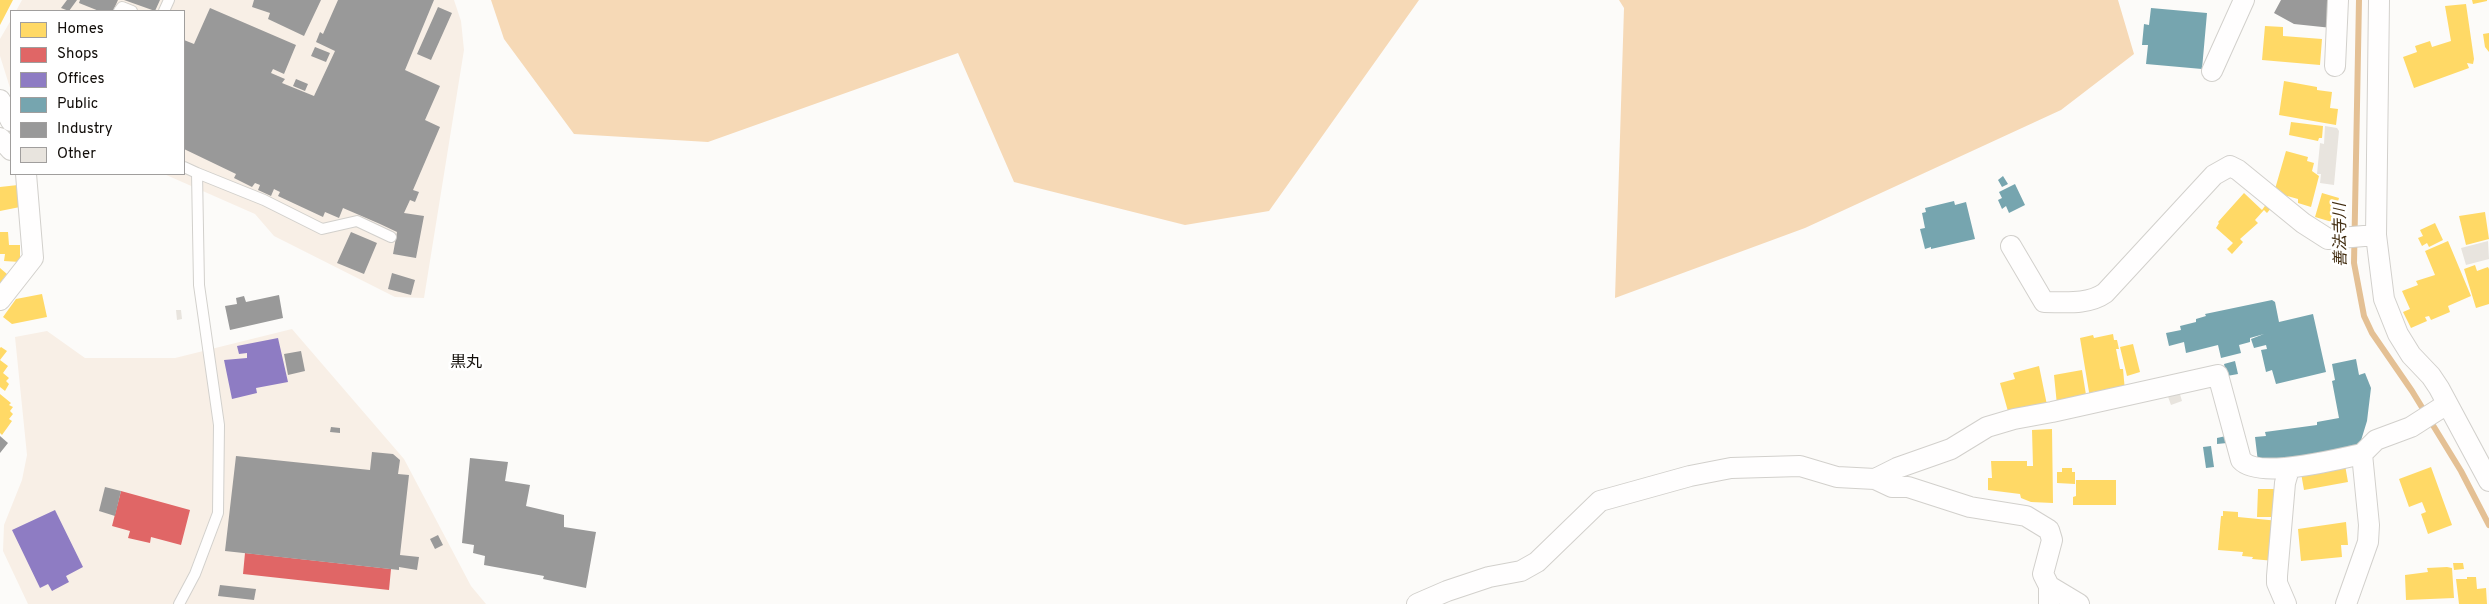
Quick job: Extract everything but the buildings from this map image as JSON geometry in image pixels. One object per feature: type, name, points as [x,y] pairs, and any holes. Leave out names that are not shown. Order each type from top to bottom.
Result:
[{"type":"street","points":[[2212,71],[2244,0]]},
{"type":"street","points":[[2335,66],[2338,0]]},
{"type":"street","points":[[2379,0],[2373,236],[2384,299],[2388,312],[2411,355],[2431,376],[2444,406],[2489,481]]},
{"type":"street","points":[[0,100],[10,119]]},
{"type":"street","points":[[0,138],[10,149]]},
{"type":"street","points":[[2011,246],[2044,302],[2090,301],[2105,293],[2214,175],[2230,166],[2238,170],[2303,223],[2328,239],[2373,236]]},
{"type":"street","points":[[0,300],[32,258],[26,175]]},
{"type":"street","points":[[1875,479],[1897,468],[1951,449],[1987,427],[2005,421],[2218,375],[2232,420],[2241,460],[2248,466],[2289,469],[2362,454],[2376,440],[2411,428],[2444,406]]},
{"type":"street","points":[[2346,604],[2368,542],[2369,525],[2362,454]]},
{"type":"street","points":[[1417,604],[1447,591],[1490,577],[1521,571],[1537,562],[1600,501],[1690,476],[1731,468],[1800,466],[1837,477],[1875,479],[1892,487],[1908,487],[1970,508],[2026,516],[2049,530],[2052,540],[2043,574],[2049,595],[2079,604]]},
{"type":"street","points":[[2286,604],[2277,583],[2277,576],[2285,483],[2289,469]]},
{"type":"lane","points":[[185,167],[197,178],[264,200],[322,229],[357,220],[390,237]]},
{"type":"lane","points":[[179,604],[196,574],[218,513],[219,425],[199,285],[197,178]]},
{"type":"shaded area","points":[[22,0],[454,0],[461,21],[464,50],[424,298],[395,297],[274,236],[255,214],[166,175],[185,175],[185,10],[17,10]]},
{"type":"shaded area","points":[[491,0],[1419,0],[1269,211],[1185,225],[1014,182],[958,53],[708,142],[574,134],[504,39]]},
{"type":"shaded area","points":[[1619,0],[2118,0],[2134,54],[2061,110],[1805,228],[1615,298],[1624,8]]},
{"type":"shaded area","points":[[10,22],[10,88],[0,56],[0,39]]},
{"type":"shaded area","points":[[292,329],[404,459],[471,586],[486,604],[28,604],[3,551],[4,525],[22,480],[27,455],[15,337],[47,331],[85,358],[175,358]]},
{"type":"waterway","name":"善法寺川","points":[[2359,0],[2354,263],[2364,316],[2372,333],[2412,391],[2461,471],[2489,525]]},
{"type":"district","name":"黒丸","points":[[466,364]]}]
